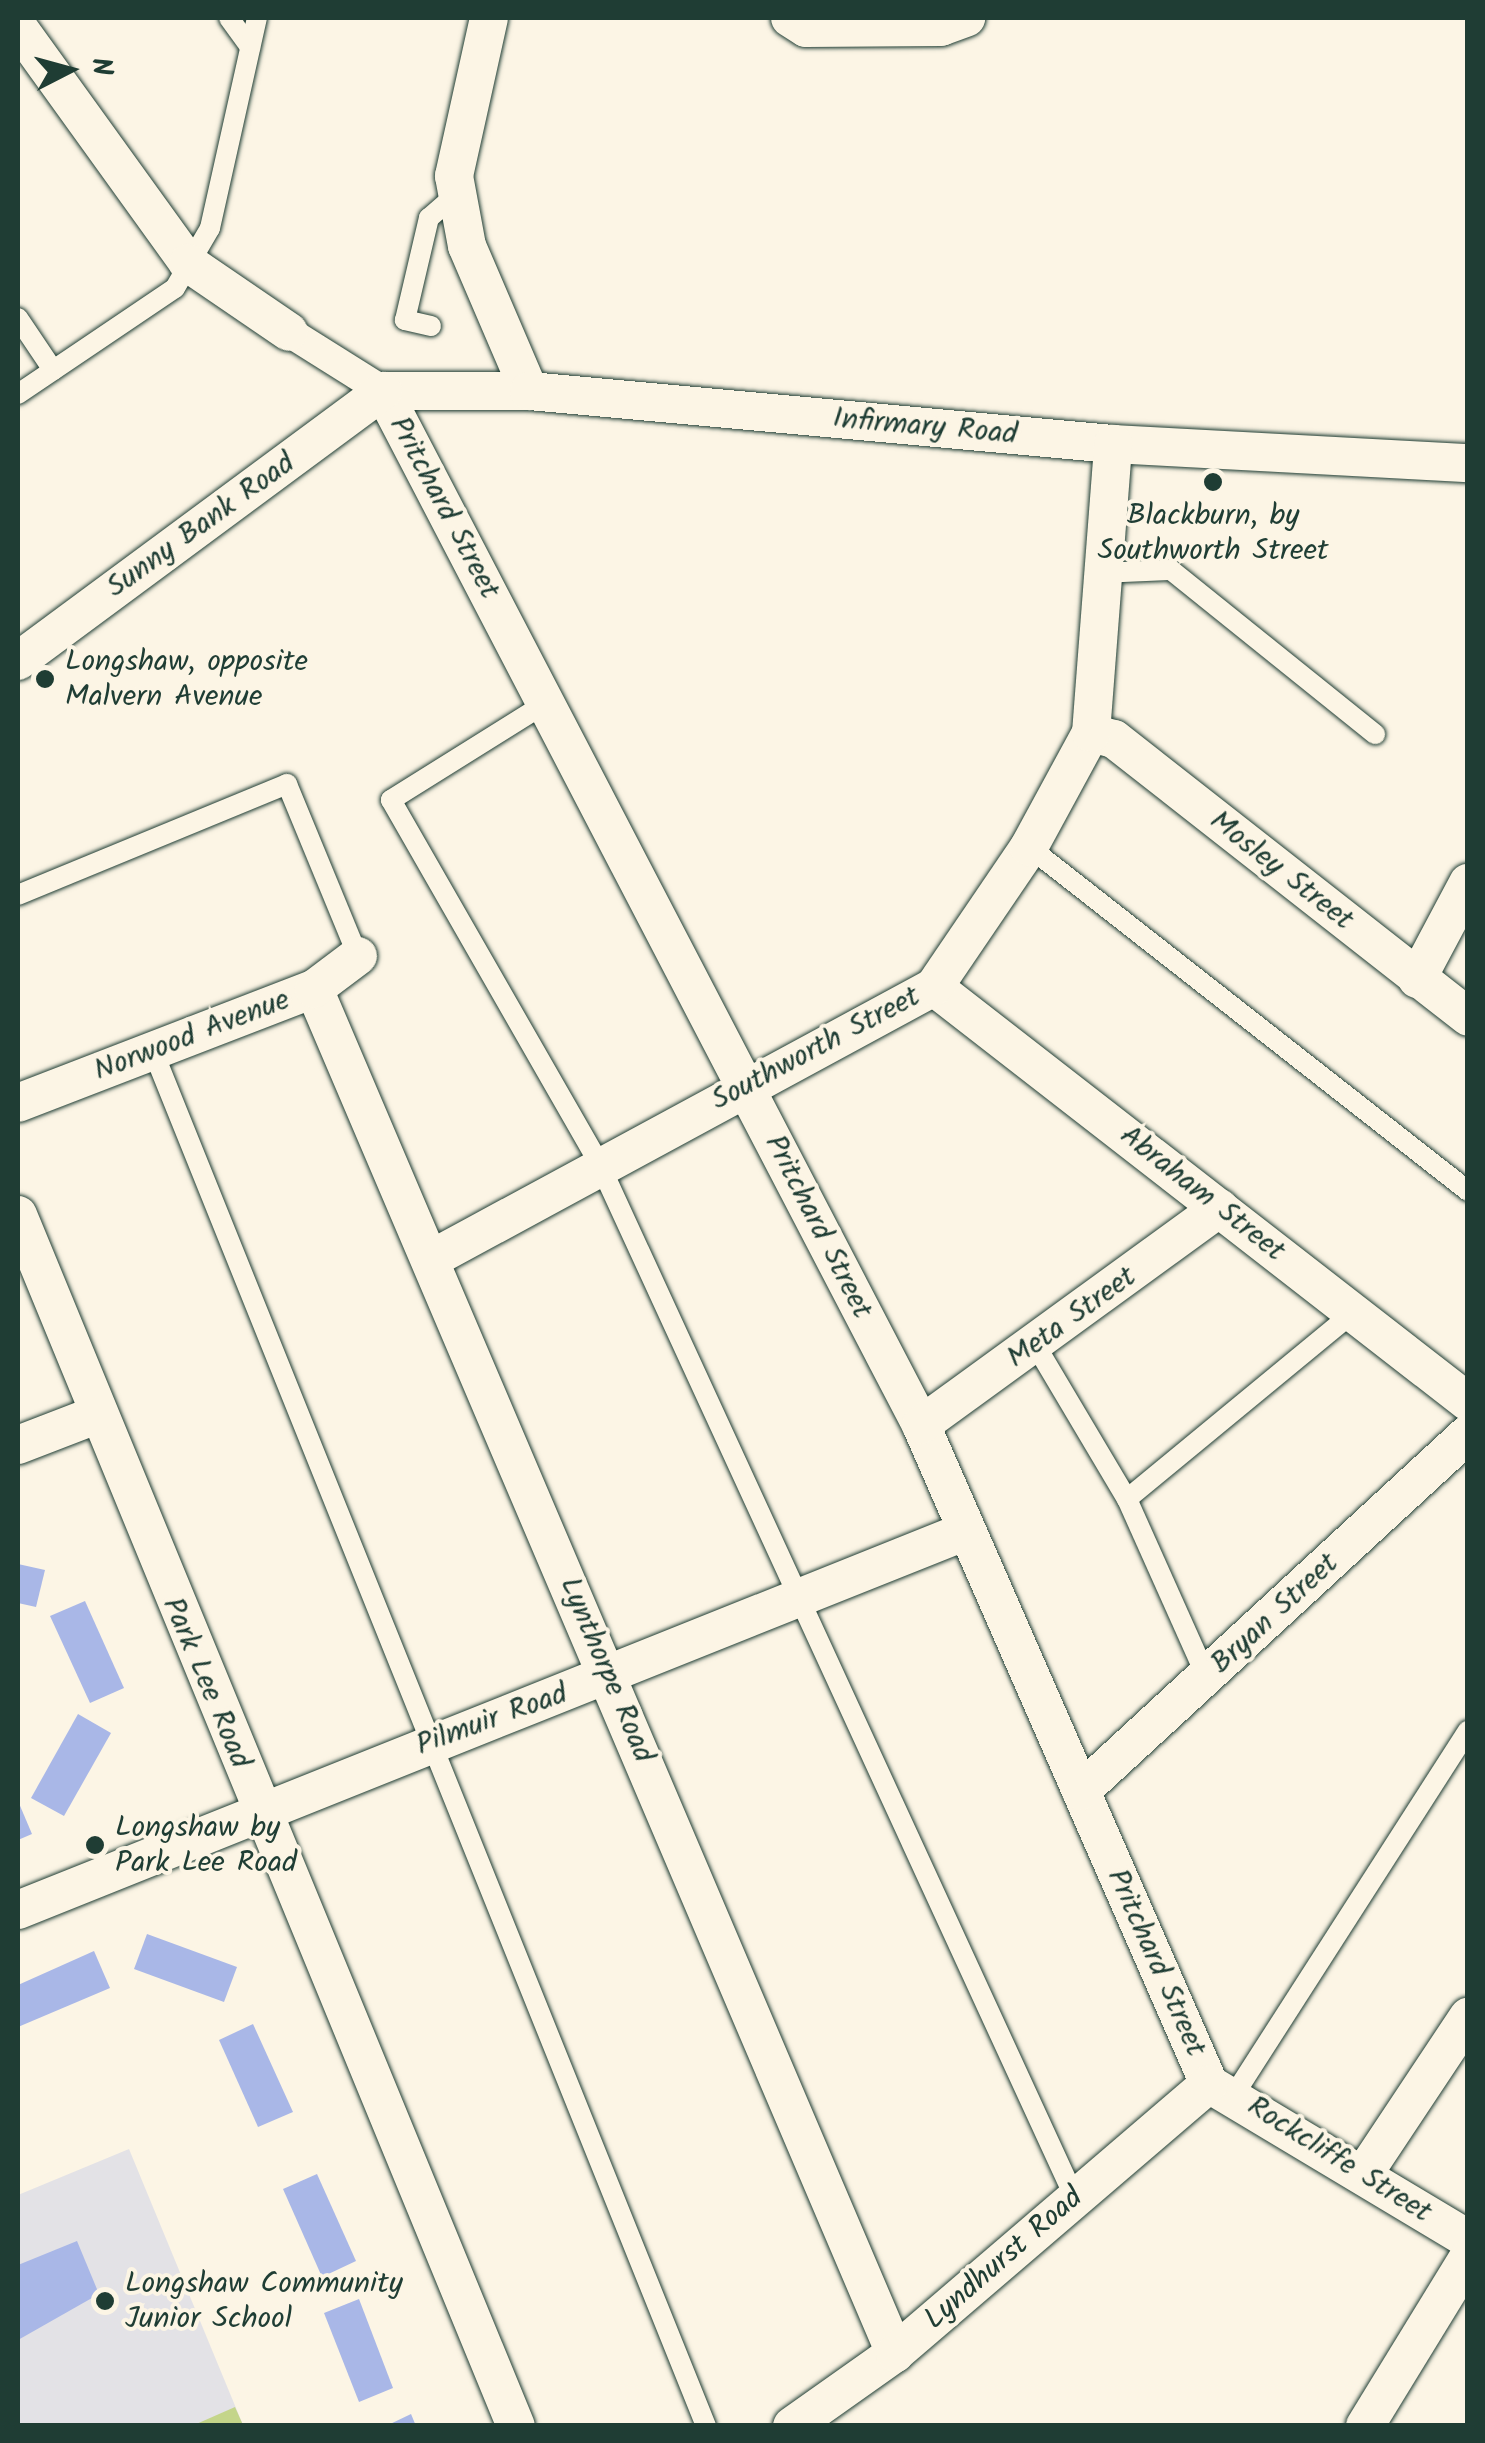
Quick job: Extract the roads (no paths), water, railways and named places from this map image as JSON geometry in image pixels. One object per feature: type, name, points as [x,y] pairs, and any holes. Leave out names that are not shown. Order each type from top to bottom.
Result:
[{"type":"street","points":[[490,18],[457,194],[467,246],[529,391]]},
{"type":"street","points":[[790,18],[806,28],[941,27],[966,18]]},
{"type":"street","points":[[18,27],[188,263],[383,391]]},
{"type":"street","name":"Infirmary Road","points":[[383,391],[529,391],[1114,444],[1468,463]]},
{"type":"street","name":"Sunny Bank Road","points":[[23,646],[383,391]]},
{"type":"street","name":"Pritchard Street","points":[[383,391],[921,1424],[1081,1791],[1222,2090]]},
{"type":"street","points":[[1091,733],[1098,573],[1114,444]]},
{"type":"street","name":"Southworth Street","points":[[435,1257],[744,1085],[934,988],[1029,847],[1091,733]]},
{"type":"street","name":"Mosley Street","points":[[1091,733],[1114,739],[1468,1017]]},
{"type":"street","points":[[1417,979],[1468,883]]},
{"type":"street","name":"Norwood Avenue","points":[[18,1102],[314,989],[358,956]]},
{"type":"street","name":"Abraham Street","points":[[934,988],[1468,1402]]},
{"type":"street","name":"Lynthorpe Road","points":[[314,989],[435,1257],[895,2353]]},
{"type":"street","name":"Meta Street","points":[[921,1424],[1036,1346],[1220,1208]]},
{"type":"street","name":"Park Lee Road","points":[[18,1214],[93,1416],[516,2426]]},
{"type":"street","points":[[18,1444],[93,1416]]},
{"type":"street","name":"Bryan Street","points":[[1081,1791],[1468,1434]]},
{"type":"street","name":"Pilmuir Road","points":[[18,1910],[258,1807],[608,1676],[966,1531]]},
{"type":"street","points":[[1363,2176],[1468,2018]]},
{"type":"street","name":"Lyndhurst Road","points":[[792,2426],[895,2353],[1075,2198],[1222,2090]]},
{"type":"street","name":"Rockcliffe Street","points":[[1222,2090],[1468,2239]]},
{"type":"street","points":[[1365,2426],[1468,2258]]},
{"type":"lane","points":[[229,18],[250,47]]},
{"type":"lane","points":[[18,394],[175,288],[210,228],[257,18]]},
{"type":"lane","points":[[432,326],[405,320],[429,218],[457,194]]},
{"type":"lane","points":[[18,318],[53,370]]},
{"type":"lane","points":[[1098,573],[1171,570],[1375,734]]},
{"type":"lane","points":[[546,703],[391,800],[600,1165],[1075,2198]]},
{"type":"lane","points":[[18,895],[287,784],[358,956]]},
{"type":"lane","points":[[1029,847],[1468,1191]]},
{"type":"lane","points":[[153,1051],[427,1744],[706,2426]]},
{"type":"lane","points":[[1127,1500],[1354,1311]]},
{"type":"lane","points":[[1036,1346],[1127,1500],[1207,1678]]},
{"type":"lane","points":[[1222,2090],[1468,1731]]},
{"type":"place","name":"Blackburn, by Southworth Street","points":[[1213,482]]},
{"type":"place","name":"Longshaw, opposite Malvern Avenue","points":[[45,679]]},
{"type":"place","name":"Longshaw by Park Lee Road","points":[[95,1845]]},
{"type":"place","name":"Longshaw Community Junior School","points":[[105,2301]]}]
